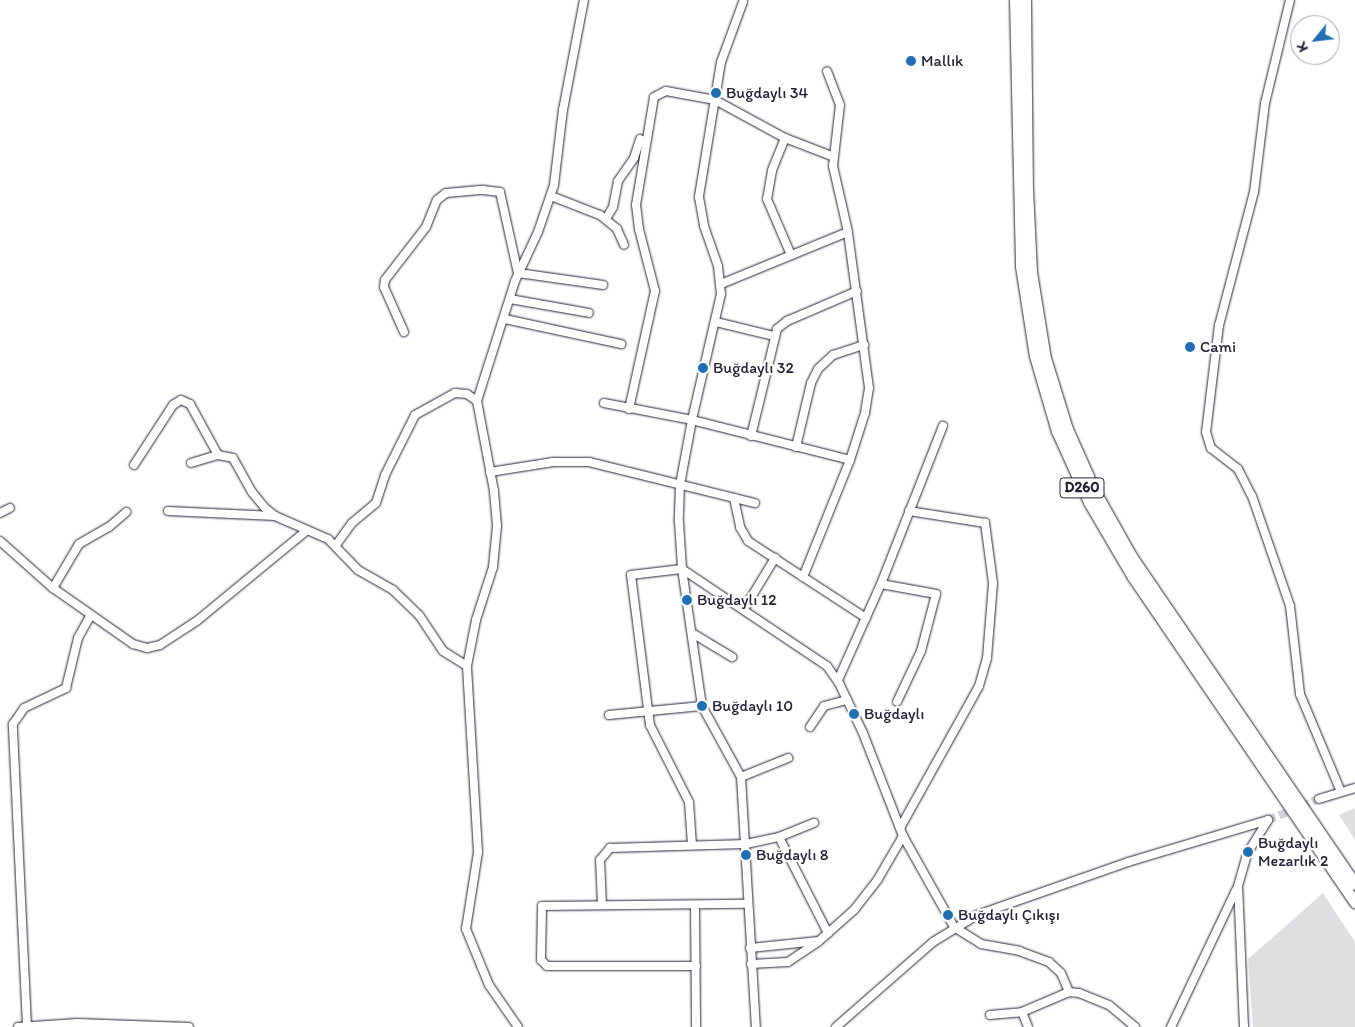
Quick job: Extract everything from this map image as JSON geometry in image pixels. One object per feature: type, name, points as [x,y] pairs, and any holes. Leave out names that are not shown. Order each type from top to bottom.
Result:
[{"type":"highway","name":"D260","points":[[1015,0],[1021,266],[1035,356],[1057,431],[1089,502],[1128,570],[1355,902]]},
{"type":"highway","name":"D260","points":[[1025,0],[1026,189],[1031,272],[1045,358],[1067,429],[1095,492],[1131,556],[1355,884]]},
{"type":"street","points":[[518,1027],[486,979],[466,928],[478,852],[467,666],[495,553],[497,513],[477,401],[519,273],[551,196],[560,154],[563,110],[584,0]]},
{"type":"street","points":[[1290,0],[1265,103],[1254,192],[1219,325],[1206,432],[1211,448],[1238,469],[1252,496],[1289,601],[1295,667],[1303,703],[1341,792]]},
{"type":"street","points":[[743,2],[724,51],[699,197],[702,218],[716,258],[721,284],[716,322],[692,420],[680,485],[682,568],[702,706],[741,777],[746,844],[747,904],[756,1027]]},
{"type":"street","points":[[803,577],[850,460],[868,396],[857,291],[848,232],[832,156],[840,110],[827,71]]},
{"type":"street","points":[[629,409],[655,291],[636,211],[651,102],[660,92],[715,100],[785,138],[832,156]]},
{"type":"street","points":[[606,219],[613,207],[618,181],[634,158],[642,132],[646,130]]},
{"type":"street","points":[[785,138],[772,171],[766,199],[791,256]]},
{"type":"street","points":[[404,332],[384,282],[426,227],[436,200],[443,194],[483,190],[500,192],[519,273]]},
{"type":"street","points":[[551,196],[606,219],[620,232],[624,245]]},
{"type":"street","points":[[721,284],[848,232]]},
{"type":"street","points":[[519,273],[602,285]]},
{"type":"street","points":[[751,436],[774,336],[787,321],[857,291]]},
{"type":"street","points":[[510,299],[589,313]]},
{"type":"street","points":[[505,319],[621,344]]},
{"type":"street","points":[[716,322],[774,336]]},
{"type":"street","points":[[796,447],[811,383],[818,369],[833,355],[864,345]]},
{"type":"street","points":[[336,545],[352,523],[376,502],[384,476],[415,415],[456,393],[467,394],[477,401]]},
{"type":"street","points":[[134,465],[179,400],[190,404],[218,454]]},
{"type":"street","points":[[604,403],[692,420],[850,460]]},
{"type":"street","points":[[838,680],[881,584],[943,426]]},
{"type":"street","points":[[191,463],[218,454],[234,459],[256,498],[275,516],[336,545],[358,570],[400,596],[418,615],[442,651],[467,666]]},
{"type":"street","points":[[490,472],[577,462],[614,466],[680,485],[755,503]]},
{"type":"street","points":[[734,498],[745,537],[866,618]]},
{"type":"street","points":[[0,513],[10,508]]},
{"type":"street","points":[[168,510],[275,516]]},
{"type":"street","points":[[900,828],[980,686],[987,658],[993,583],[985,523],[909,511]]},
{"type":"street","points":[[53,588],[79,544],[109,527],[126,512]]},
{"type":"street","points":[[0,540],[53,588],[138,646],[160,645],[198,620],[307,530]]},
{"type":"street","points":[[744,609],[775,558]]},
{"type":"street","points":[[692,845],[689,802],[650,725],[631,575],[682,568],[822,660],[838,680],[903,836],[954,927],[981,944],[1019,951],[1049,962],[1061,973],[1069,992]]},
{"type":"street","points":[[881,584],[936,594],[921,652],[896,702]]},
{"type":"street","points":[[27,1026],[13,724],[24,708],[66,688],[78,638],[91,615]]},
{"type":"street","points":[[692,633],[732,657]]},
{"type":"street","points":[[810,727],[824,706],[847,700]]},
{"type":"street","points":[[609,715],[702,706]]},
{"type":"street","points":[[741,777],[788,758]]},
{"type":"street","points":[[1319,799],[1355,788]]},
{"type":"street","points":[[836,1027],[954,927],[989,910],[1128,862],[1268,820],[1248,852],[1238,886],[1171,1027]]},
{"type":"street","points":[[602,905],[600,860],[607,849],[746,844],[779,837],[814,823]]},
{"type":"street","points":[[751,964],[788,962],[819,941],[854,910],[878,880],[903,836]]},
{"type":"street","points":[[779,837],[828,933]]},
{"type":"street","points":[[1238,886],[1244,1027]]},
{"type":"street","points":[[696,966],[547,966],[541,960],[542,906],[747,904]]},
{"type":"street","points":[[695,905],[696,1027]]},
{"type":"street","points":[[750,948],[819,941]]},
{"type":"street","points":[[990,1015],[1022,1012],[1069,992],[1102,1001],[1135,1027]]},
{"type":"street","points":[[1022,1012],[1028,1027]]},
{"type":"street","points":[[18,1027],[77,1023],[189,1027]]},
{"type":"shaded area","points":[[1355,808],[1355,840],[1339,815]]},
{"type":"shaded area","points":[[1323,893],[1355,942],[1355,1027],[1253,1027],[1248,959]]},
{"type":"tunnel","points":[[1268,820],[1319,799]]},
{"type":"place","name":"Mallık","points":[[911,61]]},
{"type":"place","name":"Buğdaylı 34","points":[[716,93]]},
{"type":"place","name":"Cami","points":[[1190,347]]},
{"type":"place","name":"Buğdaylı 32","points":[[703,368]]},
{"type":"place","name":"Buğdaylı 12","points":[[687,600]]},
{"type":"place","name":"Buğdaylı 10","points":[[702,706]]},
{"type":"place","name":"Buğdaylı","points":[[854,714]]},
{"type":"place","name":"Buğdaylı Mezarlık 2","points":[[1248,852]]},
{"type":"place","name":"Buğdaylı 8","points":[[746,855]]},
{"type":"place","name":"Buğdaylı Çıkışı","points":[[948,915]]}]
